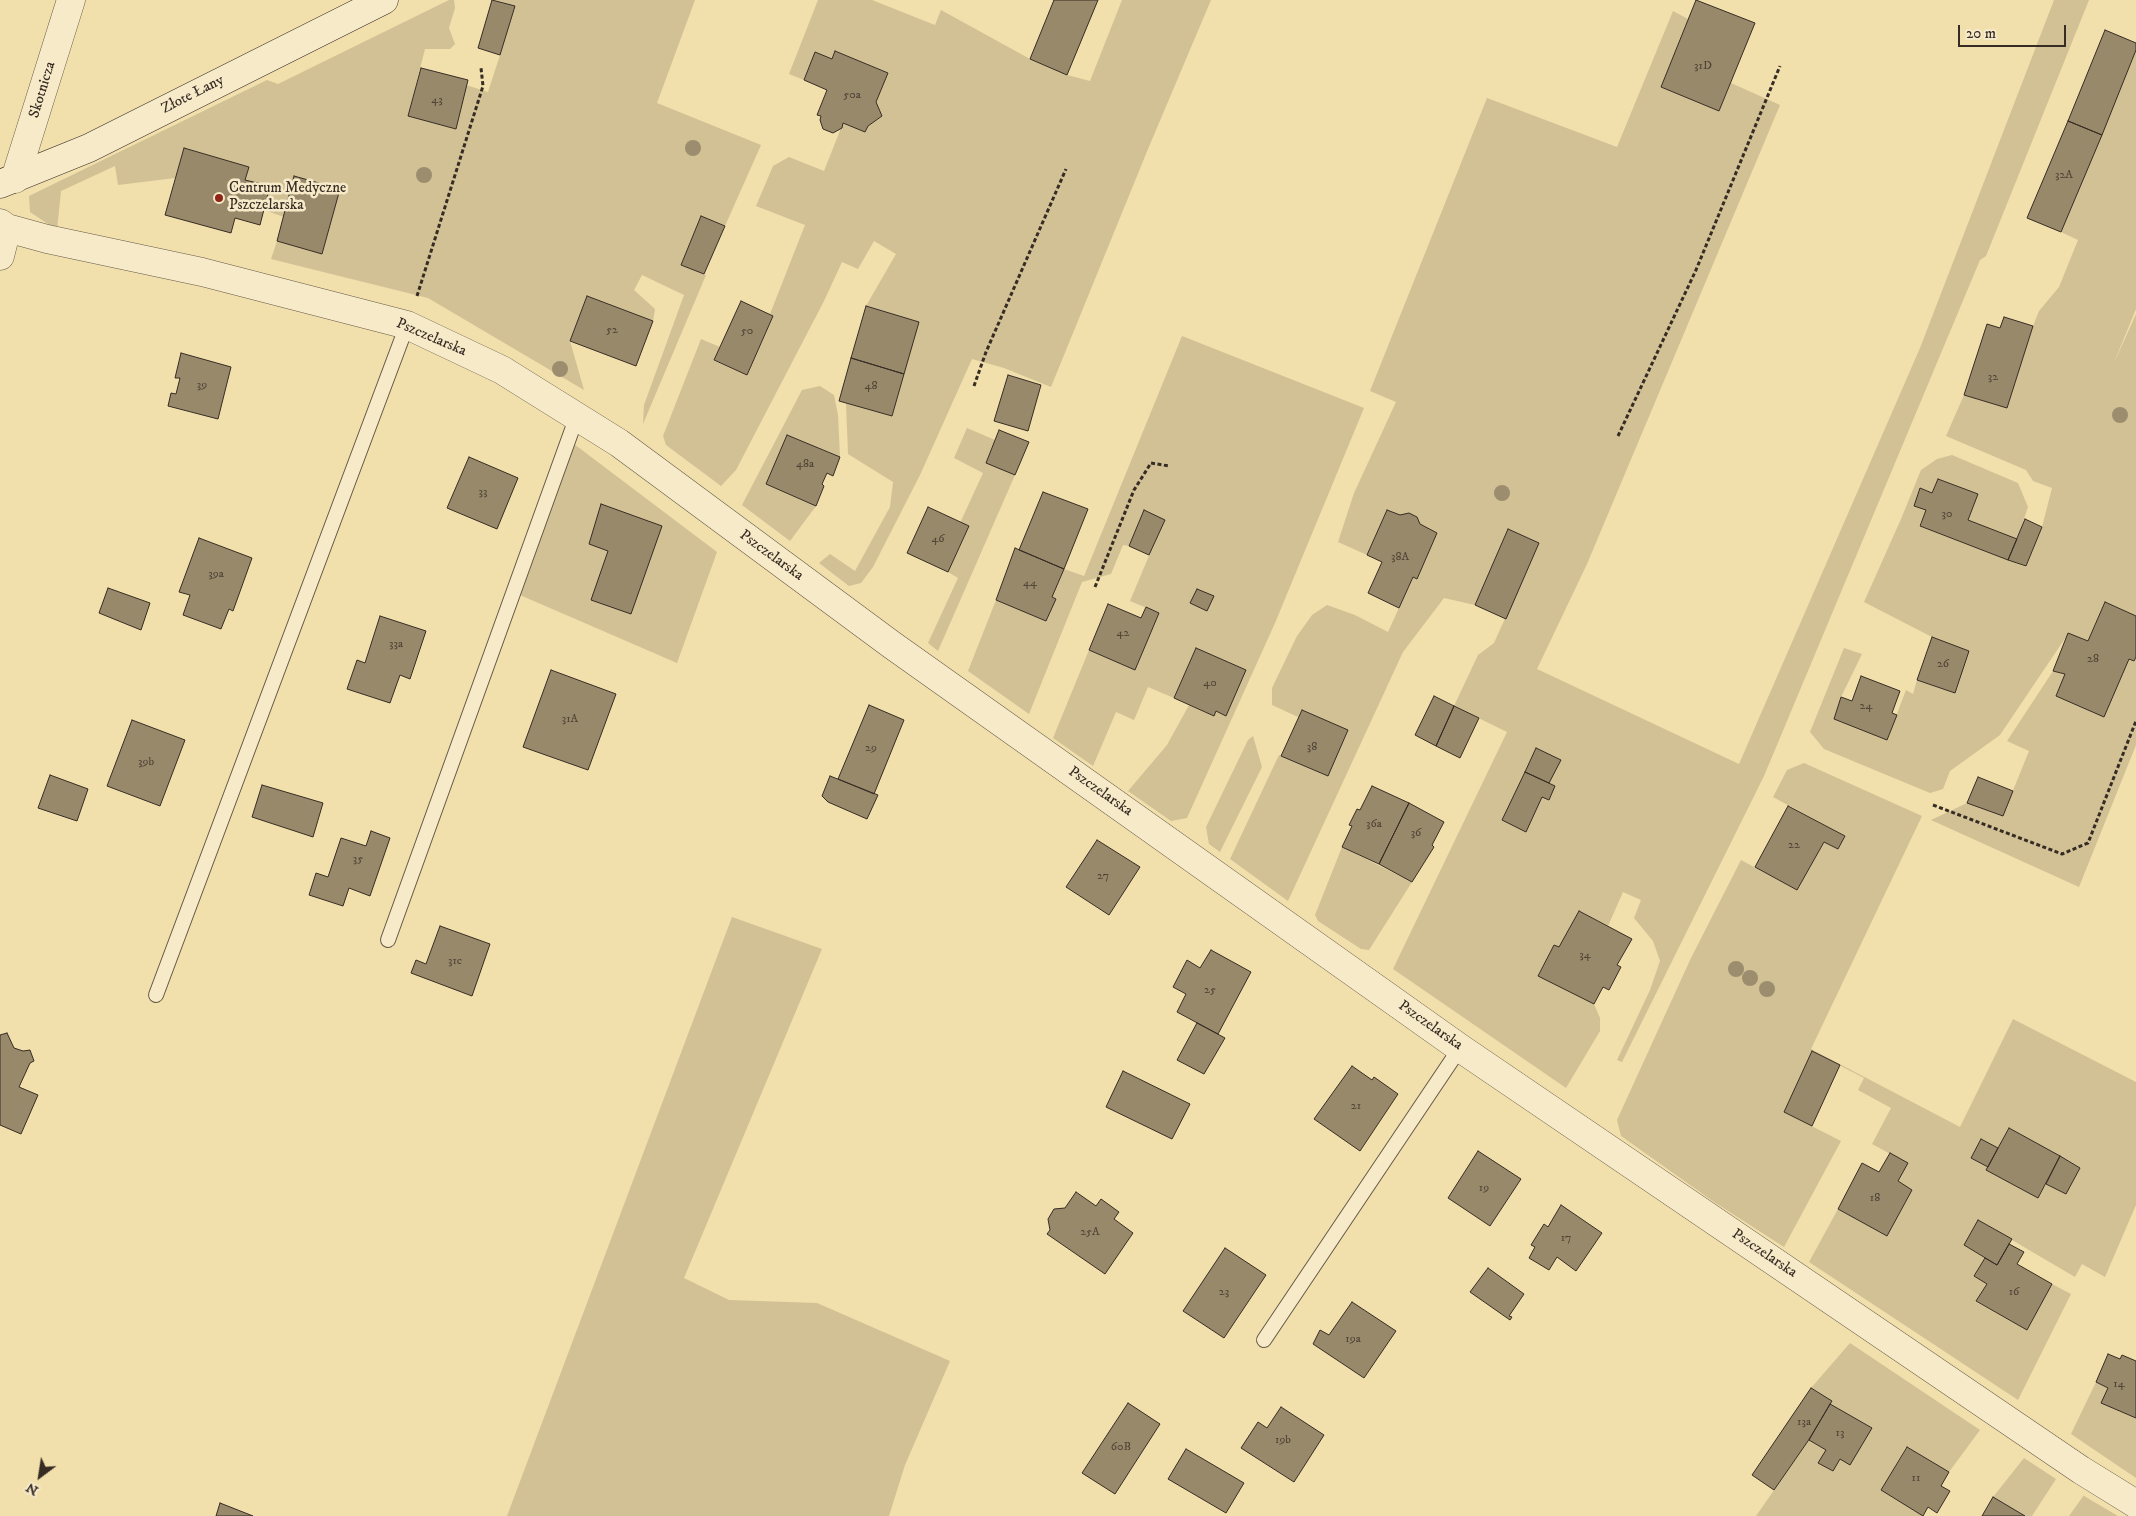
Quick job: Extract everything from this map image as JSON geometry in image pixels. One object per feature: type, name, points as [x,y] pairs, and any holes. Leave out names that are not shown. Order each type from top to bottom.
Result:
[{"type":"street","name":"Skotnicza","points":[[8,182],[71,0]]},
{"type":"street","name":"Złote Łany","points":[[8,182],[89,148],[384,0]]},
{"type":"street","name":"Pszczelarska","points":[[3,226],[202,272],[407,325],[502,370],[619,443],[884,640],[1460,1048],[2081,1470],[2136,1504]]},
{"type":"street","points":[[0,256],[3,226]]},
{"type":"lane","points":[[156,995],[407,325]]},
{"type":"lane","points":[[388,940],[577,416]]},
{"type":"lane","points":[[1264,1340],[1460,1048]]},
{"type":"path","points":[[1618,436],[1696,270],[1780,66]]},
{"type":"path","points":[[407,325],[483,86],[481,68]]},
{"type":"path","points":[[974,386],[990,342],[1066,169]]},
{"type":"path","points":[[1095,587],[1134,490],[1151,463],[1170,466]]},
{"type":"path","points":[[1933,805],[2062,854],[2088,843],[2136,721]]},
{"type":"shaded area","points":[[449,0],[454,0],[455,8],[449,28],[455,44],[450,49],[425,49],[408,116],[456,129],[466,85],[488,92],[515,6],[495,0],[695,0],[657,103],[761,145],[725,226],[701,216],[681,265],[706,275],[643,424],[644,405],[684,295],[642,275],[634,290],[655,309],[653,321],[587,296],[570,341],[584,390],[428,298],[271,259],[277,241],[322,254],[340,189],[294,176],[284,217],[264,210],[270,187],[245,180],[249,167],[184,148],[175,178],[118,185],[115,166],[61,191],[57,230],[30,212],[29,196],[267,80],[278,84]]},
{"type":"shaded area","points":[[818,0],[872,0],[935,25],[941,10],[1030,59],[1067,75],[1090,81],[1122,0],[1211,0],[1051,387],[1004,368],[972,359],[920,475],[873,567],[861,583],[849,586],[819,563],[830,554],[855,571],[890,507],[893,482],[848,454],[846,403],[892,416],[919,322],[866,306],[896,254],[874,241],[858,269],[842,262],[824,301],[736,470],[721,486],[666,445],[663,436],[701,339],[720,347],[714,361],[747,375],[773,316],[770,314],[805,225],[756,206],[773,166],[789,157],[824,171],[843,123],[865,132],[868,126],[882,116],[876,102],[888,73],[835,51],[832,59],[815,53],[804,80],[789,74]]},
{"type":"shaded area","points":[[2054,0],[2089,0],[1986,256],[1980,260],[1764,776],[1622,1062],[1617,1060],[1650,990],[1660,961],[1653,941],[1634,918],[1641,900],[1623,892],[1608,926],[1579,911],[1559,947],[1554,945],[1538,975],[1594,1004],[1600,1018],[1600,1031],[1566,1088],[1393,969],[1507,732],[1454,706],[1478,655],[1494,643],[1539,543],[1508,529],[1475,605],[1444,598],[1403,652],[1288,901],[1230,859],[1279,755],[1327,776],[1348,731],[1302,710],[1298,717],[1272,705],[1272,688],[1297,636],[1312,615],[1327,605],[1355,615],[1388,632],[1413,577],[1417,579],[1437,533],[1387,510],[1367,555],[1338,542],[1354,493],[1396,402],[1370,391],[1487,98],[1617,147],[1673,11],[1688,19],[1661,87],[1719,111],[1731,83],[1780,105],[1587,564],[1537,669],[1739,764],[1920,348]]},
{"type":"shaded area","points":[[2136,50],[2136,309],[2113,365],[2136,314],[2136,616],[2105,602],[2088,641],[2068,634],[2000,735],[1950,771],[1943,789],[1930,793],[1824,749],[1810,732],[1844,648],[1862,654],[1841,697],[1834,719],[1887,740],[1906,690],[1913,694],[1917,680],[1955,693],[1969,651],[1932,637],[1864,602],[1921,470],[1937,459],[1952,455],[2018,483],[2028,507],[2017,539],[1968,520],[1978,494],[1938,479],[1932,493],[1920,488],[1914,506],[1926,510],[1919,526],[2026,567],[2042,527],[2052,488],[2033,481],[2026,470],[1946,436],[1964,395],[2007,408],[2039,311],[2059,287],[2078,240],[2061,232]]},
{"type":"shaded area","points":[[1182,336],[1364,408],[1275,623],[1187,818],[1171,821],[1128,791],[1167,745],[1189,705],[1213,716],[1216,711],[1226,716],[1245,670],[1196,648],[1174,698],[1148,687],[1134,720],[1116,712],[1093,766],[1053,738],[1089,650],[1135,670],[1159,613],[1130,601],[1164,520],[1144,511],[1129,546],[1123,545],[1111,574],[1082,582],[1029,714],[968,671],[996,600],[1046,621],[1056,599],[1052,597],[1064,569],[1084,576]]},
{"type":"shaded area","points":[[820,386],[834,395],[838,415],[840,457],[787,435],[766,484],[816,506],[790,541],[742,505],[802,390]]},
{"type":"shaded area","points":[[967,428],[995,440],[987,463],[1015,475],[938,651],[928,643],[958,578],[948,572],[969,527],[960,523],[983,473],[954,458]]},
{"type":"shaded area","points":[[566,438],[717,552],[677,663],[513,592]]},
{"type":"shaded area","points":[[2136,657],[2136,745],[2079,887],[1931,820],[1967,803],[2003,815],[2029,751],[2007,741],[2053,671],[2065,674],[2056,696],[2104,716],[2129,659],[2134,661]]},
{"type":"shaded area","points":[[1253,736],[1262,767],[1220,852],[1209,844],[1206,827],[1248,740]]},
{"type":"shaded area","points":[[1804,763],[1922,816],[1811,1049],[1960,1127],[2013,1019],[2136,1082],[2136,1205],[2105,1277],[2082,1264],[2075,1277],[1978,1220],[1964,1245],[1985,1258],[1974,1276],[1987,1284],[1976,1302],[2027,1330],[2052,1284],[2071,1294],[2018,1400],[1809,1262],[1838,1209],[1887,1236],[1912,1190],[1898,1181],[1907,1163],[1872,1144],[1891,1108],[1858,1090],[1864,1078],[1812,1051],[1784,1112],[1841,1141],[1784,1247],[1714,1202],[1621,1136],[1617,1120],[1691,958],[1741,860],[1797,890],[1824,842],[1838,849],[1845,836],[1773,797],[1787,770]],"holes":[[[2009,1128],[2080,1168],[2066,1194],[2046,1184],[2038,1198],[1987,1170],[1988,1167],[1971,1158],[1981,1139],[1998,1148]]]},
{"type":"shaded area","points":[[1342,847],[1412,882],[1369,950],[1361,949],[1318,921],[1315,915]]},
{"type":"shaded area","points":[[732,917],[822,949],[684,1278],[729,1300],[817,1303],[950,1361],[905,1465],[889,1516],[507,1516]]},
{"type":"shaded area","points":[[1850,1343],[1980,1430],[1949,1472],[1906,1447],[1881,1490],[1923,1516],[1756,1516],[1809,1440],[1826,1450],[1819,1463],[1832,1471],[1840,1459],[1830,1405],[1832,1401],[1811,1388]]},
{"type":"shaded area","points":[[2096,1382],[2108,1388],[2102,1403],[2136,1418],[2136,1478],[2071,1434]]},
{"type":"shaded area","points":[[2024,1458],[2056,1479],[2032,1516],[2025,1516],[1993,1497]]},
{"type":"shaded area","points":[[2084,1496],[2118,1516],[2069,1516]]},
{"type":"building","points":[[492,0],[515,6],[500,55],[478,48]]},
{"type":"building","points":[[1054,0],[1098,0],[1067,75],[1030,59]]},
{"type":"building","points":[[1696,0],[1755,23],[1719,111],[1661,87]]},
{"type":"building","points":[[2105,30],[2136,43],[2136,50],[2102,135],[2068,121]]},
{"type":"building","points":[[835,51],[888,73],[876,102],[882,116],[868,126],[865,132],[843,123],[842,128],[833,133],[823,129],[820,120],[821,116],[817,115],[827,90],[804,80],[815,52],[832,59]]},
{"type":"building","points":[[421,68],[468,80],[456,129],[408,116]]},
{"type":"building","points":[[2068,121],[2102,135],[2061,232],[2027,218]]},
{"type":"building","name":"Centrum Medyczne Pszczelarska","points":[[184,148],[249,167],[245,180],[270,186],[260,225],[235,218],[231,233],[165,215]]},
{"type":"building","points":[[294,176],[340,189],[322,254],[277,241]]},
{"type":"building","points":[[701,216],[725,226],[704,274],[681,265]]},
{"type":"building","points":[[587,296],[653,321],[636,366],[570,341]]},
{"type":"building","points":[[741,301],[773,316],[747,375],[714,360]]},
{"type":"building","points":[[866,306],[919,322],[904,374],[851,358]]},
{"type":"building","points":[[2004,317],[2033,326],[2007,408],[1964,395],[1987,324],[2000,328]]},
{"type":"building","points":[[181,353],[231,367],[218,419],[168,406],[171,393],[176,394],[180,378],[175,378]]},
{"type":"building","points":[[851,358],[904,374],[892,416],[839,401]]},
{"type":"building","points":[[1008,375],[1041,385],[1028,431],[994,421]]},
{"type":"building","points":[[999,430],[1029,442],[1015,475],[986,463]]},
{"type":"building","points":[[787,435],[840,457],[833,476],[827,473],[816,506],[766,484]]},
{"type":"building","points":[[469,457],[518,478],[497,529],[447,508]]},
{"type":"building","points":[[1938,479],[1978,494],[1968,520],[2017,539],[2008,560],[1920,526],[1926,510],[1914,506],[1920,488],[1932,493]]},
{"type":"building","points":[[1043,492],[1088,509],[1064,569],[1019,550]]},
{"type":"building","points":[[601,504],[662,526],[631,614],[591,600],[608,551],[589,544]]},
{"type":"building","points":[[928,507],[969,526],[948,572],[907,553]]},
{"type":"building","points":[[1144,510],[1165,520],[1149,555],[1129,546]]},
{"type":"building","points":[[1387,510],[1400,515],[1409,513],[1417,517],[1420,524],[1437,533],[1417,579],[1413,577],[1399,608],[1368,593],[1382,562],[1367,555]]},
{"type":"building","points":[[2025,519],[2042,527],[2026,566],[2008,560]]},
{"type":"building","points":[[1508,529],[1539,543],[1506,619],[1475,605]]},
{"type":"building","points":[[199,538],[252,558],[233,611],[229,609],[221,629],[183,615],[190,595],[179,592]]},
{"type":"building","points":[[1015,548],[1064,569],[1052,597],[1056,599],[1046,621],[996,600]]},
{"type":"building","points":[[108,588],[150,603],[141,630],[99,613]]},
{"type":"building","points":[[1197,589],[1214,596],[1207,611],[1190,603]]},
{"type":"building","points":[[2105,602],[2136,616],[2136,657],[2134,661],[2129,659],[2104,717],[2056,696],[2065,674],[2053,671],[2068,633],[2088,641]]},
{"type":"building","points":[[1108,604],[1141,618],[1146,607],[1159,613],[1135,670],[1089,650]]},
{"type":"building","points":[[380,616],[426,631],[410,679],[400,675],[390,703],[347,689],[357,660],[365,663]]},
{"type":"building","points":[[1932,637],[1969,651],[1955,693],[1917,680]]},
{"type":"building","points":[[1196,648],[1246,670],[1226,716],[1216,711],[1214,716],[1174,698]]},
{"type":"building","points":[[551,670],[616,694],[588,770],[523,747]]},
{"type":"building","points":[[1861,676],[1900,691],[1892,713],[1897,715],[1887,740],[1834,719],[1841,697],[1852,701]]},
{"type":"building","points":[[1434,696],[1454,706],[1436,746],[1415,735]]},
{"type":"building","points":[[869,705],[904,720],[874,794],[838,779]]},
{"type":"building","points":[[1454,706],[1479,718],[1460,758],[1436,746]]},
{"type":"building","points":[[1302,710],[1348,730],[1328,776],[1281,756]]},
{"type":"building","points":[[132,720],[185,740],[160,806],[107,786]]},
{"type":"building","points":[[1536,748],[1561,760],[1549,783],[1525,772]]},
{"type":"building","points":[[1525,772],[1555,786],[1549,800],[1542,797],[1526,832],[1502,820]]},
{"type":"building","points":[[50,775],[88,789],[77,821],[38,808]]},
{"type":"building","points":[[830,776],[878,795],[867,819],[828,802],[822,796]]},
{"type":"building","points":[[1978,777],[2013,791],[2003,816],[1967,803]]},
{"type":"building","points":[[262,785],[323,803],[313,837],[252,817]]},
{"type":"building","points":[[1372,786],[1409,803],[1379,864],[1342,847],[1352,826],[1349,825],[1357,809],[1360,810]]},
{"type":"building","points":[[1409,803],[1444,822],[1432,845],[1434,847],[1412,882],[1379,864]]},
{"type":"building","points":[[1788,806],[1845,836],[1838,849],[1824,842],[1797,890],[1755,867]]},
{"type":"building","points":[[371,831],[390,838],[370,896],[349,888],[343,906],[309,895],[316,873],[328,877],[341,838],[366,846]]},
{"type":"building","points":[[1097,840],[1140,867],[1109,915],[1066,887]]},
{"type":"building","points":[[1579,911],[1632,939],[1617,965],[1621,967],[1609,990],[1603,987],[1594,1004],[1538,976],[1554,945],[1559,947]]},
{"type":"building","points":[[440,926],[490,944],[472,996],[411,973],[416,960],[426,964]]},
{"type":"building","points":[[1211,950],[1251,972],[1218,1034],[1177,1012],[1186,994],[1173,987],[1187,960],[1200,968]]},
{"type":"building","points":[[1197,1023],[1225,1038],[1204,1074],[1177,1060]]},
{"type":"building","points":[[7,1033],[14,1048],[23,1051],[30,1050],[34,1061],[30,1063],[19,1087],[38,1095],[21,1134],[0,1125],[0,1035]]},
{"type":"building","points":[[1812,1051],[1840,1065],[1812,1126],[1784,1112]]},
{"type":"building","points":[[1352,1066],[1372,1080],[1374,1077],[1398,1094],[1360,1151],[1314,1119]]},
{"type":"building","points":[[1123,1071],[1190,1104],[1172,1139],[1106,1107]]},
{"type":"building","points":[[2009,1128],[2060,1156],[2038,1198],[1986,1170]]},
{"type":"building","points":[[1981,1139],[1998,1148],[1988,1167],[1971,1158]]},
{"type":"building","points":[[1478,1151],[1521,1179],[1490,1226],[1448,1198]]},
{"type":"building","points":[[1890,1153],[1908,1163],[1898,1181],[1912,1190],[1887,1236],[1838,1209],[1862,1163],[1879,1172]]},
{"type":"building","points":[[2060,1156],[2080,1168],[2066,1194],[2046,1184]]},
{"type":"building","points":[[1076,1192],[1096,1206],[1101,1199],[1119,1212],[1114,1219],[1133,1233],[1105,1274],[1047,1234],[1050,1230],[1048,1219],[1054,1209],[1065,1208]]},
{"type":"building","points":[[1561,1205],[1602,1233],[1576,1271],[1557,1257],[1549,1270],[1529,1258],[1535,1247],[1531,1245],[1544,1224],[1548,1227]]},
{"type":"building","points":[[1978,1220],[2012,1239],[1997,1265],[1964,1245]]},
{"type":"building","points":[[2009,1244],[2024,1252],[2017,1264],[2052,1284],[2027,1330],[1976,1301],[1987,1284],[1974,1276],[1985,1258],[1997,1265]]},
{"type":"building","points":[[1225,1248],[1266,1275],[1224,1338],[1183,1311]]},
{"type":"building","points":[[1488,1268],[1524,1294],[1509,1316],[1512,1317],[1510,1320],[1470,1292]]},
{"type":"building","points":[[1352,1302],[1396,1331],[1364,1378],[1313,1344],[1320,1330],[1329,1335]]},
{"type":"building","points":[[2108,1354],[2120,1359],[2122,1355],[2136,1361],[2136,1418],[2101,1403],[2108,1388],[2096,1382]]},
{"type":"building","points":[[1811,1388],[1832,1401],[1808,1441],[1774,1490],[1752,1475]]},
{"type":"building","points":[[1128,1403],[1160,1424],[1115,1494],[1082,1473]]},
{"type":"building","points":[[1830,1404],[1872,1428],[1850,1465],[1840,1459],[1833,1471],[1818,1463],[1826,1450],[1809,1440]]},
{"type":"building","points":[[1281,1407],[1324,1435],[1294,1482],[1241,1448],[1258,1422],[1267,1428]]},
{"type":"building","points":[[1907,1447],[1949,1472],[1941,1486],[1950,1491],[1937,1513],[1928,1507],[1923,1516],[1881,1490]]},
{"type":"building","points":[[1186,1449],[1244,1483],[1226,1513],[1168,1479]]},
{"type":"building","points":[[1993,1497],[2025,1516],[1982,1516]]},
{"type":"building","points":[[220,1503],[253,1516],[216,1516]]},
{"type":"place","name":"Centrum Medyczne Pszczelarska","points":[[219,198]]}]
